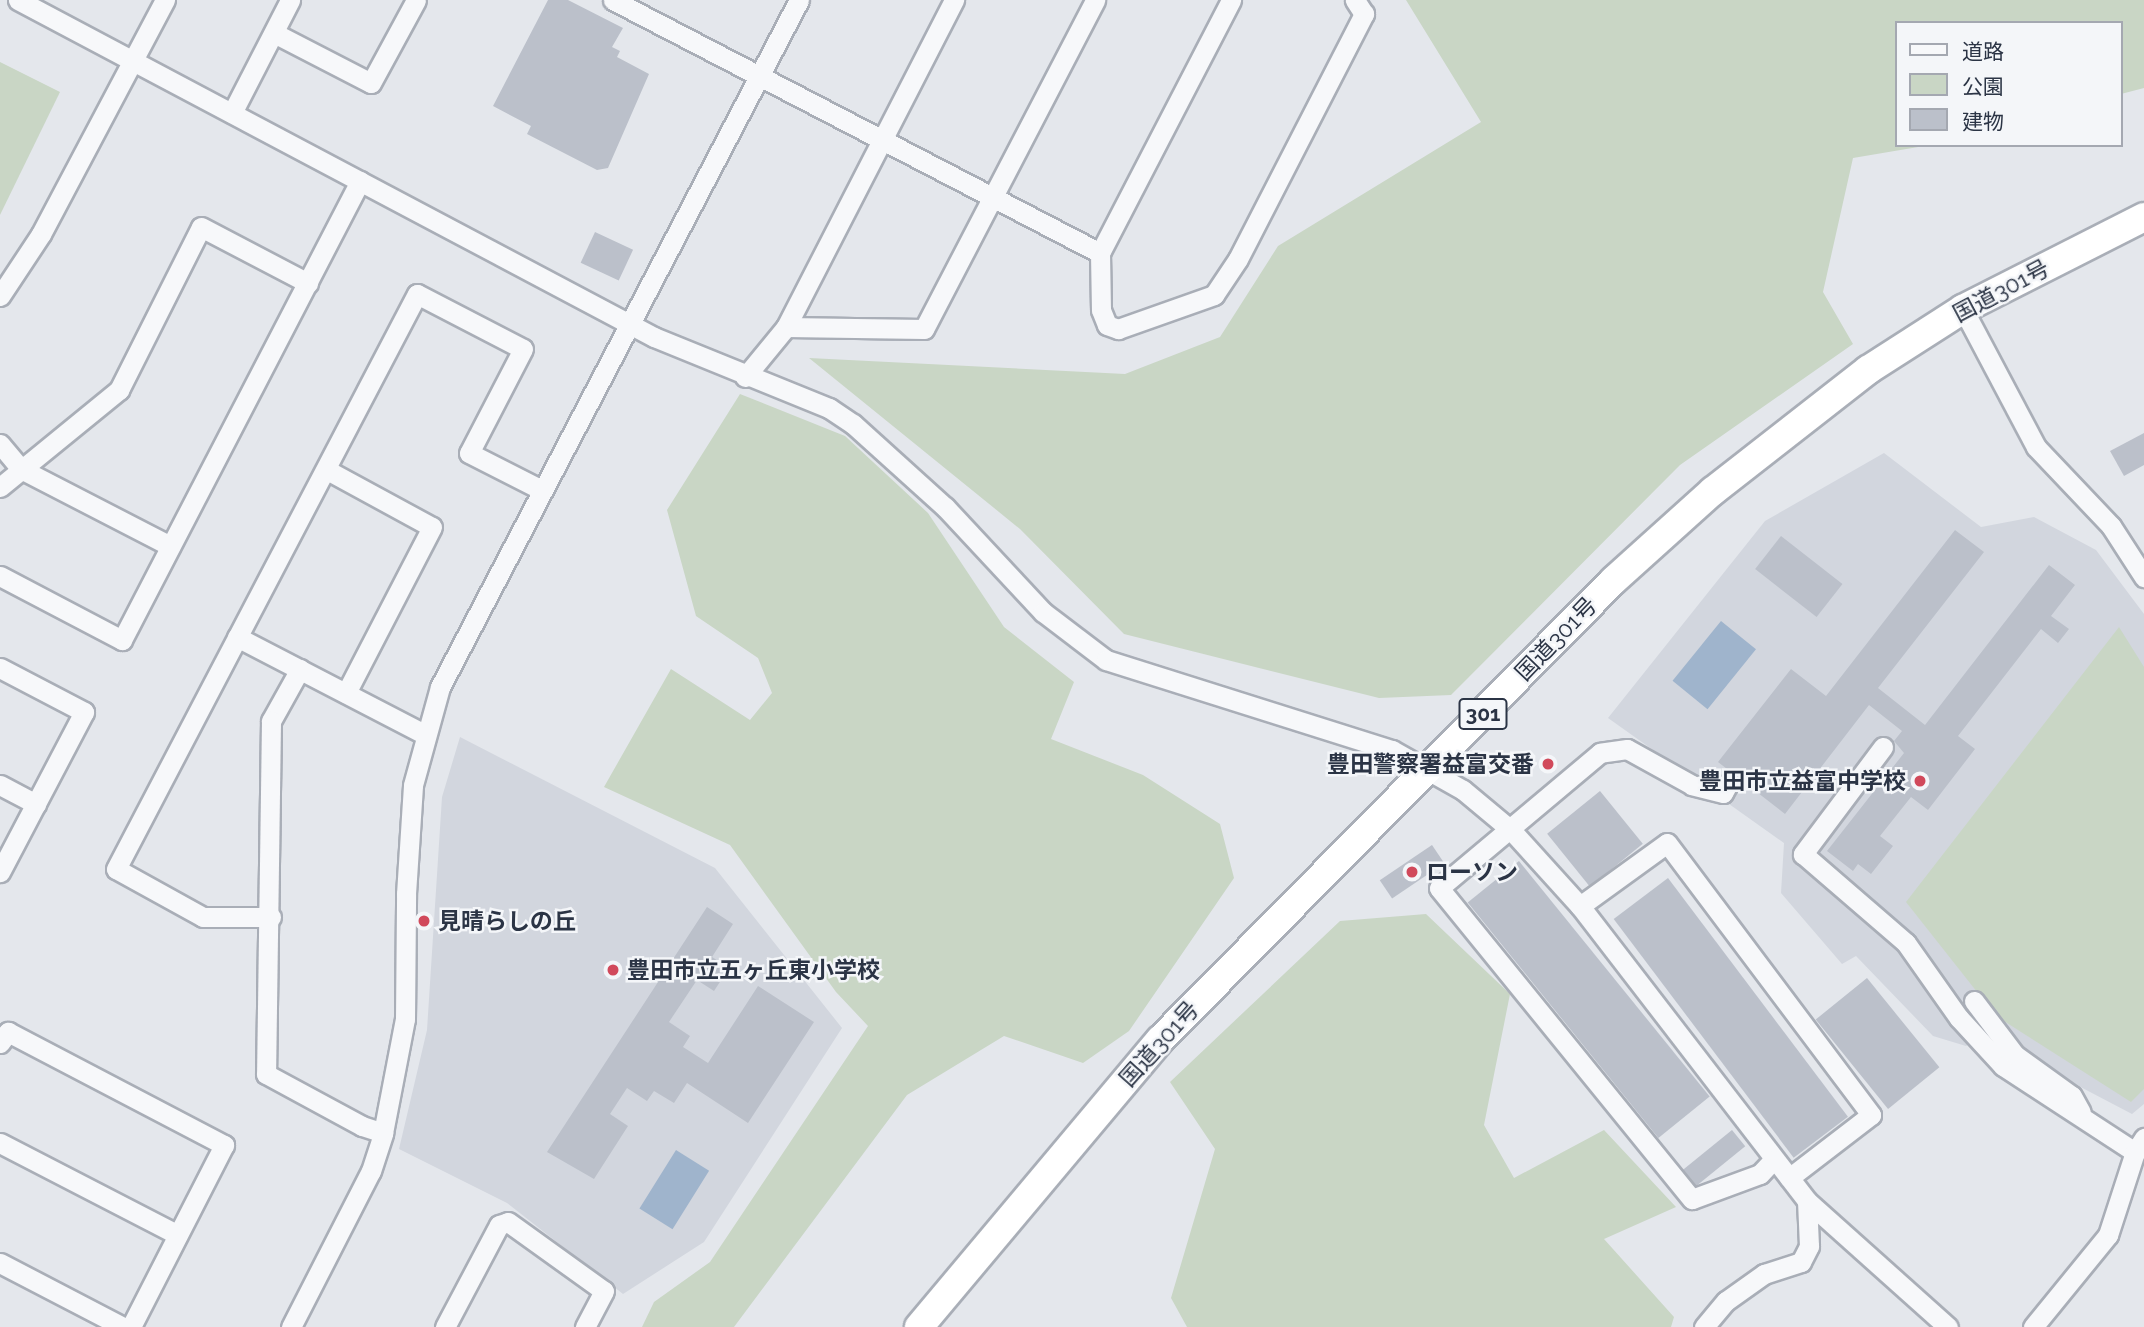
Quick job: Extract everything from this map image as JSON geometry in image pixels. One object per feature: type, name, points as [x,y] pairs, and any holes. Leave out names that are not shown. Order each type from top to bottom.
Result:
[{"type":"highway","name":"国道301号","points":[[919,1327],[1160,1041],[1614,580],[1713,491],[1868,370],[1962,309],[2144,217]]},
{"type":"street","points":[[19,0],[629,323],[745,377],[830,408],[853,424],[945,508],[1043,612],[1106,660],[1392,750],[1463,790],[1511,830],[1580,905],[1807,1201],[1948,1327]]},
{"type":"street","points":[[0,296],[41,234],[165,0]]},
{"type":"street","points":[[232,113],[290,0]]},
{"type":"street","points":[[274,33],[372,83],[416,0]]},
{"type":"street","points":[[612,0],[639,6],[881,140],[1100,253]]},
{"type":"street","points":[[290,1327],[371,1171],[383,1133],[405,1019],[405,894],[413,785],[440,687],[540,489],[799,0]]},
{"type":"street","points":[[745,377],[786,327],[954,0]]},
{"type":"street","points":[[786,327],[924,329],[1095,0]]},
{"type":"street","points":[[1231,0],[1100,253],[1101,310],[1107,325],[1118,329],[1214,295],[1238,259],[1364,14],[1356,0]]},
{"type":"street","points":[[0,576],[122,640],[360,181]]},
{"type":"street","points":[[0,487],[119,390],[201,227],[308,283]]},
{"type":"street","points":[[271,917],[203,917],[116,869],[417,294],[523,349],[469,453],[540,489]]},
{"type":"street","points":[[1962,309],[2036,447],[2111,526],[2144,577]]},
{"type":"street","points":[[0,444],[21,469],[170,547]]},
{"type":"street","points":[[327,470],[432,527],[346,693]]},
{"type":"street","points":[[237,637],[426,735]]},
{"type":"street","points":[[0,668],[84,712],[0,872]]},
{"type":"street","points":[[300,669],[271,721],[271,917],[266,1074],[362,1126],[383,1133]]},
{"type":"street","points":[[1883,747],[1803,855],[1906,943],[1959,1018],[2003,1066],[2087,1122],[2139,1145],[2108,1235],[2033,1327]]},
{"type":"street","points":[[1728,784],[1723,793],[1692,785],[1627,749],[1600,753],[1439,888],[1692,1199],[1760,1174],[1773,1160]]},
{"type":"street","points":[[0,785],[36,804]]},
{"type":"street","points":[[1580,905],[1667,843],[1871,1115],[1789,1178]]},
{"type":"street","points":[[1974,1001],[2015,1055],[2072,1096],[2087,1122]]},
{"type":"street","points":[[0,1043],[8,1032],[224,1145],[131,1327]]},
{"type":"street","points":[[0,1143],[178,1235]]},
{"type":"street","points":[[1704,1327],[1726,1301],[1764,1274],[1801,1262],[1809,1246],[1807,1201]]},
{"type":"street","points":[[445,1327],[499,1225],[508,1222],[604,1291],[585,1327]]},
{"type":"street","points":[[0,1263],[123,1327]]},
{"type":"shaded area","name":"豊田市立益富中学校","points":[[1884,453],[1981,527],[2034,517],[2096,550],[2144,614],[2144,1104],[2132,1114],[2050,1071],[1992,1030],[1966,1046],[1933,1036],[1856,956],[1842,964],[1781,893],[1784,843],[1608,718],[1765,521]]},
{"type":"shaded area","name":"豊田市立五ヶ丘東小学校","points":[[460,737],[715,868],[842,1028],[704,1242],[623,1294],[507,1203],[399,1149],[427,1030],[442,797]]},
{"type":"green space","points":[[1406,0],[2144,0],[2144,88],[2123,93],[2123,21],[1896,21],[1896,147],[1918,147],[1853,158],[1823,292],[1853,344],[1680,465],[1451,695],[1379,698],[1124,634],[1020,529],[809,358],[1125,374],[1220,337],[1278,246],[1481,122]]},
{"type":"green space","points":[[0,62],[60,92],[0,215]]},
{"type":"green space","points":[[740,394],[845,436],[928,513],[1004,627],[1074,682],[1051,739],[1143,775],[1220,824],[1234,878],[1129,1031],[1083,1063],[1004,1036],[907,1095],[734,1327],[642,1327],[654,1302],[710,1262],[868,1026],[836,992],[730,845],[604,787],[671,669],[750,720],[772,693],[758,658],[696,616],[667,510]]},
{"type":"green space","points":[[2119,627],[2144,667],[2144,1089],[2131,1102],[1996,1016],[1906,902]]},
{"type":"green space","points":[[1426,914],[1510,994],[1484,1125],[1514,1178],[1604,1130],[1676,1207],[1604,1239],[1674,1317],[1671,1327],[1187,1327],[1171,1298],[1215,1149],[1170,1082],[1340,921]]},
{"type":"water","points":[[1721,621],[1756,649],[1708,709],[1673,681]]},
{"type":"water","points":[[676,1150],[709,1171],[673,1229],[639,1209]]},
{"type":"building","points":[[548,0],[568,0],[623,28],[612,47],[620,51],[617,57],[649,74],[608,168],[597,170],[527,134],[531,126],[493,106]]},
{"type":"building","points":[[595,232],[633,250],[619,281],[581,263]]},
{"type":"building","points":[[2144,433],[2144,465],[2124,476],[2110,451]]},
{"type":"building","points":[[1955,530],[1984,552],[1878,688],[1925,725],[2049,565],[2075,585],[2051,616],[2069,629],[2058,643],[2041,629],[1958,736],[1975,749],[1928,810],[1911,797],[1880,836],[1893,846],[1871,874],[1858,864],[1853,871],[1827,851],[1904,753],[1894,741],[1902,731],[1869,705],[1785,814],[1718,762],[1791,669],[1826,696]]},
{"type":"building","points":[[1781,536],[1842,584],[1817,617],[1755,569]]},
{"type":"building","points":[[1600,791],[1643,844],[1590,887],[1547,834]]},
{"type":"building","name":"ローソン","points":[[1432,845],[1444,863],[1392,898],[1380,880]]},
{"type":"building","points":[[1519,861],[1710,1096],[1658,1138],[1468,903]]},
{"type":"building","points":[[1668,878],[1848,1117],[1794,1158],[1614,919]]},
{"type":"building","points":[[707,907],[733,924],[712,957],[729,968],[714,991],[697,980],[669,1022],[690,1036],[683,1047],[708,1063],[758,986],[814,1022],[748,1123],[687,1083],[674,1103],[654,1091],[647,1101],[627,1088],[610,1114],[628,1126],[594,1179],[547,1152]]},
{"type":"building","points":[[1867,978],[1939,1067],[1888,1109],[1816,1020]]},
{"type":"building","points":[[1732,1130],[1745,1146],[1696,1186],[1683,1170]]},
{"type":"place","name":"豊田警察署益富交番","points":[[1548,764]]},
{"type":"place","name":"豊田市立益富中学校","points":[[1920,781]]},
{"type":"place","name":"ローソン","points":[[1412,872]]},
{"type":"place","name":"見晴らしの丘","points":[[424,921]]},
{"type":"place","name":"豊田市立五ヶ丘東小学校","points":[[613,970]]}]
